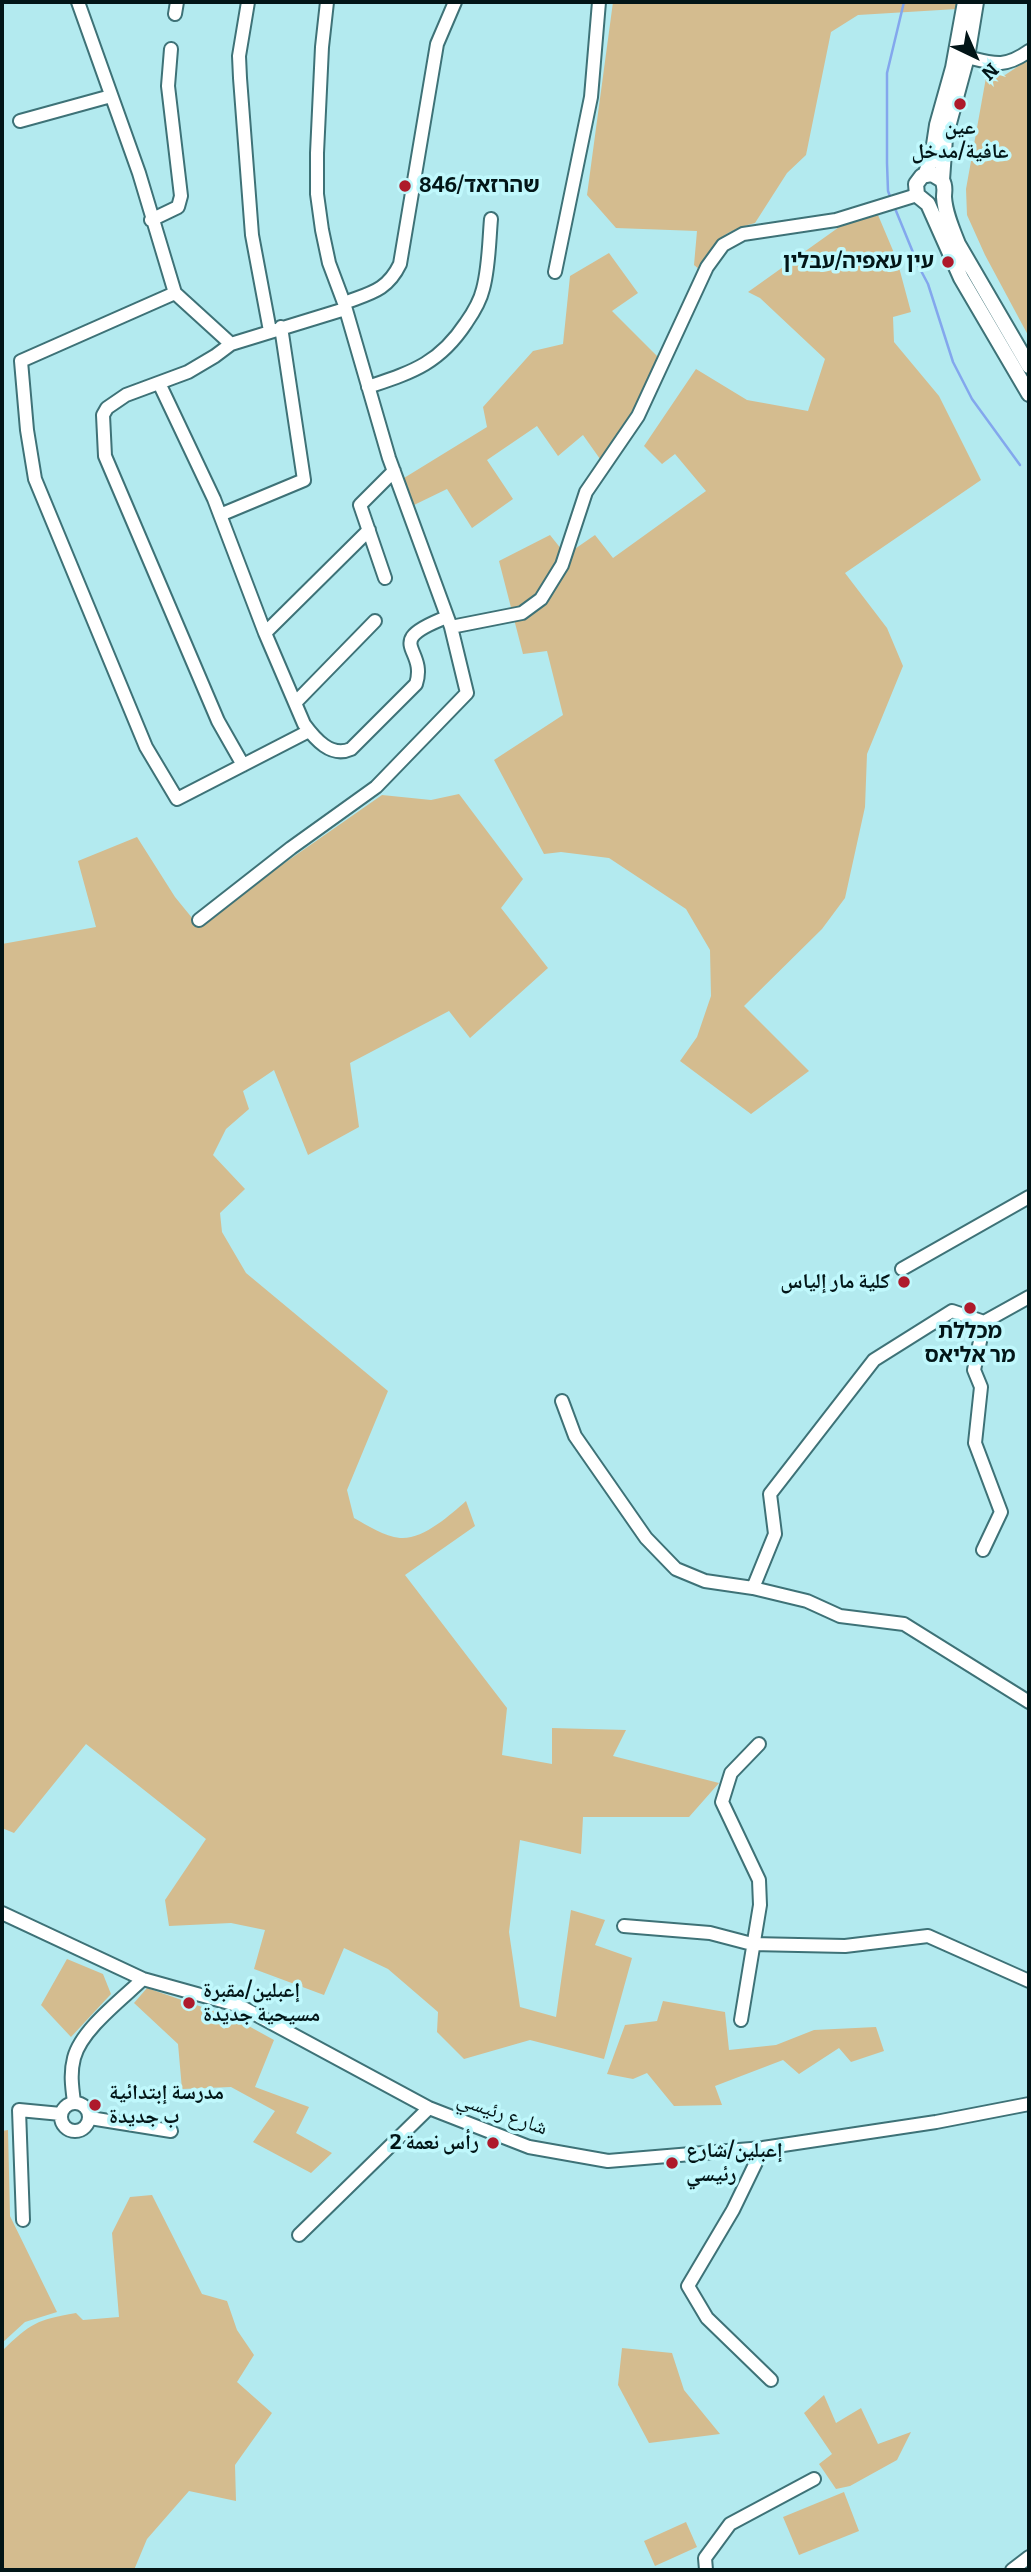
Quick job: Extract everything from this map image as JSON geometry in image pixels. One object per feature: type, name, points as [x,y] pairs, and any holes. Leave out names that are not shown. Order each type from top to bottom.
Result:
[{"type":"main road","points":[[965,2],[932,158],[925,175],[916,184],[961,278],[1029,394]]},
{"type":"main road","points":[[976,2],[967,57],[945,138],[943,187],[950,223],[958,244],[1029,366]]},
{"type":"main road","points":[[925,175],[932,174],[943,187]]},
{"type":"main road","points":[[922,199],[938,202],[943,187]]},
{"type":"street","points":[[78,2],[139,173],[175,293],[231,344]]},
{"type":"street","points":[[220,514],[303,480],[275,329],[252,234],[239,56],[248,2]]},
{"type":"street","points":[[199,920],[291,848],[376,787],[467,693],[449,622],[394,471],[330,263],[317,194],[318,113],[327,2]]},
{"type":"street","points":[[243,765],[218,721],[105,456],[103,415],[107,408],[126,395],[188,372],[231,344],[344,306],[382,289],[394,277],[400,264],[437,44],[455,2]]},
{"type":"street","points":[[555,272],[591,97],[599,2]]},
{"type":"street","points":[[152,220],[178,207],[181,196],[169,86],[170,49]]},
{"type":"street","points":[[967,57],[1001,64],[1009,63],[1029,51]]},
{"type":"street","points":[[20,121],[111,96]]},
{"type":"street","points":[[159,383],[220,514],[295,703],[309,730],[342,753],[351,750],[415,684],[418,671],[410,649],[413,635],[425,626],[522,614],[541,599],[562,565],[586,492],[638,416],[703,275],[723,245],[743,234],[836,220],[922,199]]},
{"type":"street","points":[[368,387],[415,371],[446,349],[456,337],[477,305],[483,290],[491,219]]},
{"type":"street","points":[[175,293],[21,361],[27,430],[35,479],[146,747],[177,799],[309,730]]},
{"type":"street","points":[[385,578],[360,505],[394,471]]},
{"type":"street","points":[[265,633],[369,530]]},
{"type":"street","points":[[295,703],[375,621]]},
{"type":"street","points":[[902,1269],[1029,1197]]},
{"type":"street","points":[[753,1588],[775,1534],[770,1494],[874,1360],[951,1311],[984,1322],[1029,1297]]},
{"type":"street","points":[[983,1550],[1001,1512],[975,1443],[981,1387],[974,1370],[984,1322]]},
{"type":"street","points":[[562,1401],[575,1436],[646,1538],[676,1569],[705,1581],[753,1588],[807,1601],[840,1616],[904,1624],[1029,1702]]},
{"type":"street","points":[[741,2020],[760,1905],[759,1880],[722,1802],[731,1773],[759,1744]]},
{"type":"street","name":"شارع رئيسي","points":[[2,1913],[143,1979],[240,2006],[429,2108],[529,2147],[608,2161],[763,2148],[936,2122],[1029,2104]]},
{"type":"street","points":[[624,1926],[710,1933],[752,1944],[845,1947],[928,1936],[1029,1981]]},
{"type":"street","points":[[74,2102],[70,2078],[74,2056],[85,2036],[143,1979]]},
{"type":"street","points":[[74,2102],[84,2105],[90,2118],[82,2130],[73,2131],[62,2123],[61,2114],[66,2106],[74,2102]]},
{"type":"street","points":[[299,2235],[429,2108]]},
{"type":"street","points":[[23,2220],[19,2110],[61,2114]]},
{"type":"street","points":[[90,2118],[171,2131]]},
{"type":"street","points":[[763,2148],[733,2210],[688,2286],[706,2318],[771,2380]]},
{"type":"street","points":[[706,2570],[705,2558],[730,2524],[814,2479]]},
{"type":"street","points":[[1013,2570],[1029,2557]]},
{"type":"shaded area","points":[[613,2],[958,2],[957,9],[858,15],[831,32],[806,155],[787,173],[755,223],[734,230],[721,239],[700,270],[694,265],[697,231],[616,228],[587,195]]},
{"type":"shaded area","points":[[1029,59],[1029,337],[967,215],[966,189],[987,72],[1005,75]]},
{"type":"shaded area","points":[[878,215],[897,260],[911,312],[893,317],[894,342],[939,396],[981,480],[845,573],[887,628],[903,666],[867,754],[865,807],[845,898],[822,929],[744,1006],[809,1071],[751,1114],[680,1061],[697,1037],[711,996],[710,950],[686,909],[609,858],[561,852],[544,854],[494,760],[563,715],[547,651],[523,654],[499,561],[550,535],[566,555],[595,535],[613,558],[706,491],[675,454],[662,464],[644,446],[696,369],[747,400],[808,411],[825,359],[760,298],[748,292],[842,225]]},
{"type":"shaded area","points":[[609,253],[638,293],[612,311],[660,359],[655,377],[605,466],[583,435],[558,456],[537,426],[487,460],[513,499],[472,528],[447,489],[414,505],[404,478],[487,427],[483,407],[533,351],[563,344],[570,276]]},
{"type":"shaded area","points":[[459,794],[523,879],[501,908],[548,968],[470,1038],[449,1011],[350,1063],[359,1127],[308,1155],[274,1070],[243,1091],[249,1109],[226,1129],[213,1155],[245,1189],[220,1213],[222,1232],[246,1273],[388,1391],[347,1490],[354,1518],[388,1535],[409,1538],[436,1526],[466,1501],[475,1526],[405,1575],[507,1708],[502,1755],[552,1764],[552,1728],[626,1730],[613,1756],[719,1783],[689,1817],[583,1817],[581,1854],[520,1840],[509,1932],[520,2007],[556,2017],[571,1910],[605,1920],[595,1945],[632,1958],[604,2059],[530,2040],[464,2059],[437,2032],[438,2012],[388,1969],[344,1948],[324,1995],[254,1969],[265,1930],[231,1923],[169,1926],[165,1900],[206,1839],[86,1744],[14,1833],[2,1828],[2,944],[96,927],[78,861],[137,837],[175,897],[197,924],[382,795],[431,800]]},
{"type":"shaded area","points":[[67,1959],[103,1974],[111,1994],[71,2037],[41,2005]]},
{"type":"shaded area","points":[[147,1988],[234,2018],[274,2040],[255,2087],[309,2107],[296,2133],[332,2153],[311,2173],[253,2142],[275,2111],[231,2087],[182,2089],[178,2044],[134,2003]]},
{"type":"shaded area","points":[[663,2001],[725,2012],[729,2050],[776,2045],[814,2030],[876,2027],[884,2051],[851,2062],[839,2048],[799,2074],[783,2060],[715,2086],[722,2105],[674,2106],[647,2073],[633,2079],[607,2074],[625,2025],[657,2021]]},
{"type":"shaded area","points":[[8,2130],[10,2216],[57,2312],[25,2322],[2,2343],[2,2131]]},
{"type":"shaded area","points":[[152,2195],[202,2294],[227,2301],[237,2330],[254,2355],[237,2382],[272,2413],[235,2465],[236,2501],[189,2491],[147,2539],[134,2570],[2,2570],[2,2351],[35,2324],[52,2318],[76,2313],[83,2320],[119,2317],[112,2233],[130,2197]]},
{"type":"shaded area","points":[[622,2348],[672,2353],[684,2390],[720,2434],[649,2443],[618,2385]]},
{"type":"shaded area","points":[[824,2395],[836,2423],[861,2408],[878,2444],[911,2432],[897,2460],[850,2486],[836,2489],[819,2464],[832,2454],[804,2413]]},
{"type":"shaded area","points":[[844,2492],[859,2531],[799,2555],[783,2517]]},
{"type":"shaded area","points":[[686,2522],[697,2547],[655,2566],[644,2541]]},
{"type":"waterway","points":[[891,199],[887,163],[887,73],[904,2]]},
{"type":"waterway","points":[[894,206],[928,284],[953,362],[972,399],[1020,465]]},
{"type":"place","name":"عين عافية/مدخل","points":[[960,104]]},
{"type":"place","name":"846/שהרזאד","points":[[405,186]]},
{"type":"place","name":"עין עאפיה/עבלין","points":[[948,262]]},
{"type":"place","name":"كلية مار إلياس","points":[[904,1282]]},
{"type":"place","name":"מכללת מר אליאס","points":[[970,1308]]},
{"type":"place","name":"إعبلين/مقبرة مسيحية جديدة","points":[[189,2003]]},
{"type":"place","name":"مدرسة إبتدائية ب جديدة","points":[[95,2105]]},
{"type":"place","name":"رأس نعمة 2","points":[[493,2143]]},
{"type":"place","name":"إعبلين/شارع رئيسي","points":[[672,2163]]}]
